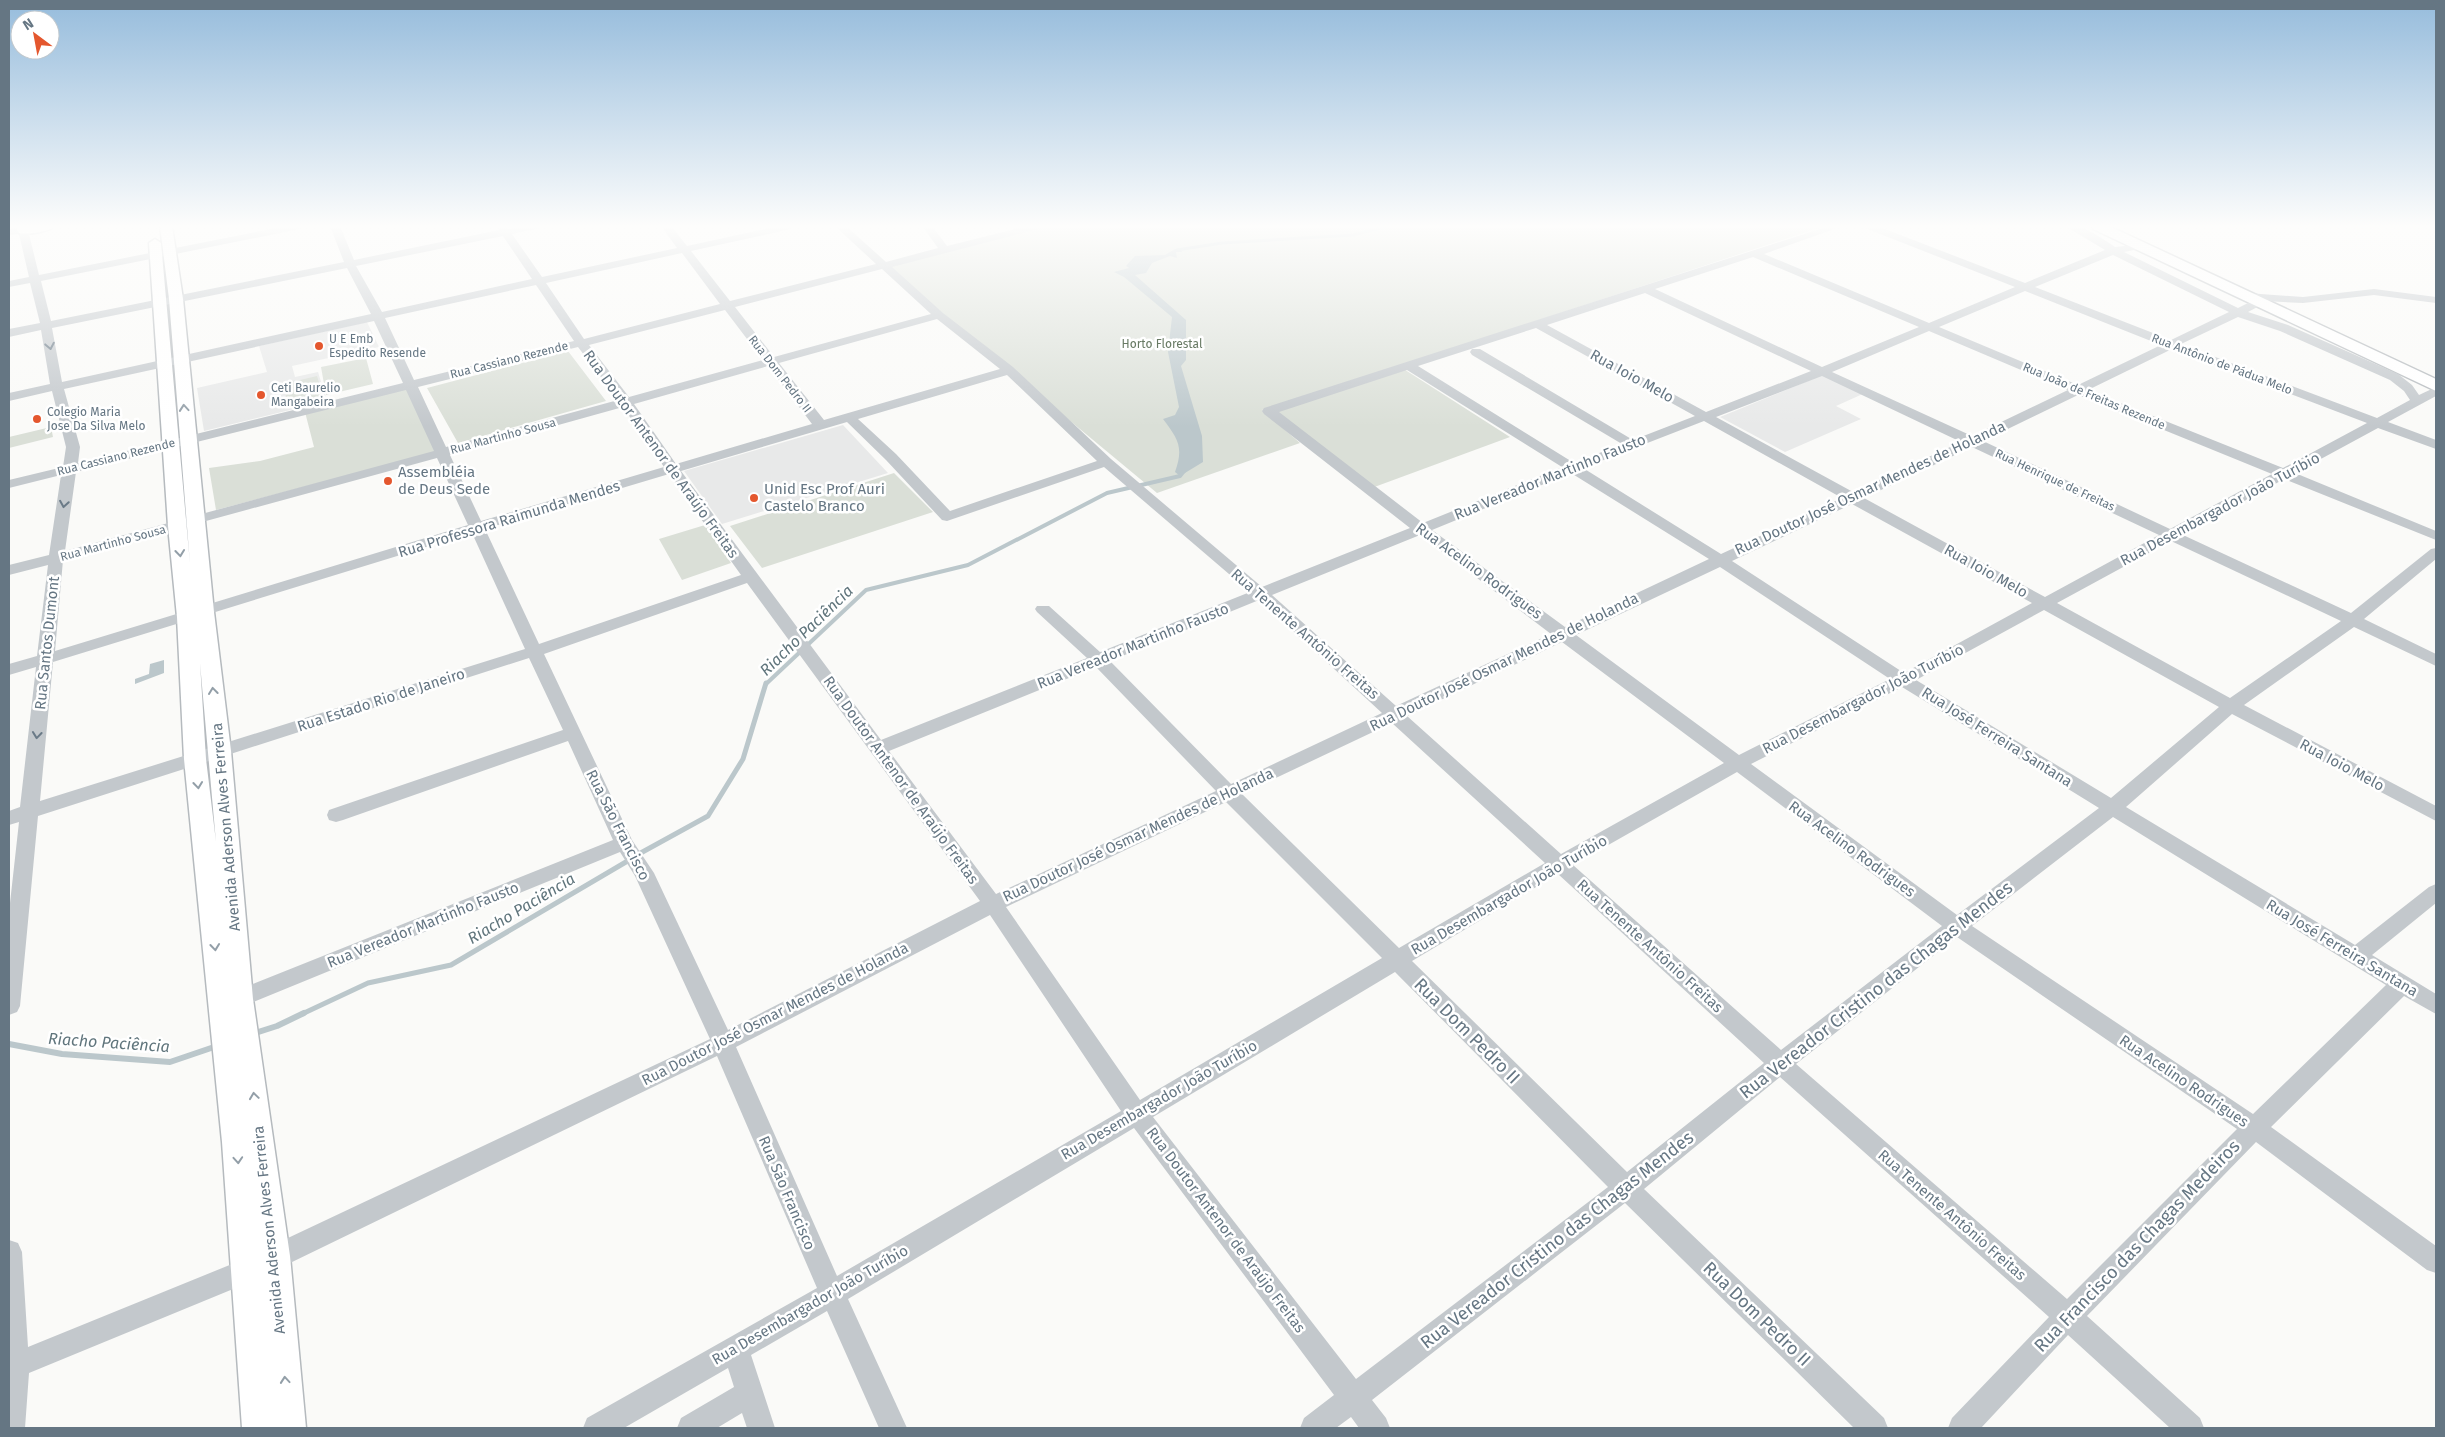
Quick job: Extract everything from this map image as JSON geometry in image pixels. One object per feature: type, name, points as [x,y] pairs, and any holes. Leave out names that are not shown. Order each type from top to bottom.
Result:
[{"type":"highway","points":[[2228,293],[2248,304],[2436,386]]},
{"type":"main road","name":"Avenida Aderson Alves Ferreira","points":[[167,293],[195,615],[195,760],[230,1002],[275,1256],[288,1428]]},
{"type":"main road","name":"Avenida Aderson Alves Ferreira","points":[[195,615],[220,751],[236,1142],[259,1428]]},
{"type":"street","name":"Rua Santos Dumont","points":[[9,1006],[56,558],[73,447],[57,386],[46,325],[38,293]]},
{"type":"street","points":[[9,333],[46,325],[160,293]]},
{"type":"street","name":"Rua São Francisco","points":[[366,293],[624,842],[644,873],[722,1043],[893,1428]]},
{"type":"street","points":[[9,397],[481,293]]},
{"type":"street","name":"Rua Doutor Antenor de Araújo Freitas","points":[[548,293],[581,343],[626,402],[673,470],[992,904],[1136,1113],[1376,1428]]},
{"type":"street","name":"Rua Dom Pedro II","points":[[718,293],[770,362],[822,426]]},
{"type":"street","name":"Rua Cassiano Rezende","points":[[9,484],[581,343],[775,293]]},
{"type":"street","name":"Rua Tenente Antônio Freitas","points":[[914,293],[1010,370],[1106,462],[1262,595],[1846,1124],[2067,1316],[2190,1428]]},
{"type":"street","points":[[1409,366],[1634,293]]},
{"type":"street","name":"Rua Henrique de Freitas","points":[[1655,293],[2173,535],[2436,661]]},
{"type":"street","name":"Rua João de Freitas Rezende","points":[[1849,293],[2078,390],[2436,536]]},
{"type":"street","name":"Rua Vereador Martinho Fausto","points":[[878,748],[1262,595],[1572,468],[1823,371],[2008,293]]},
{"type":"street","name":"Rua Antônio de Pádua Melo","points":[[2039,293],[2436,445]]},
{"type":"street","points":[[2220,293],[2248,304],[2284,328],[2394,377],[2408,388],[2418,402]]},
{"type":"street","points":[[2248,304],[2365,293]]},
{"type":"street","points":[[2382,293],[2436,300]]},
{"type":"street","name":"Rua Doutor José Osmar Mendes de Holanda","points":[[16,1365],[246,1271],[722,1043],[992,904],[1972,441],[2172,345],[2248,304]]},
{"type":"street","name":"Rua Martinho Sousa","points":[[9,570],[187,524],[939,315]]},
{"type":"street","name":"Rua Ioio Melo","points":[[1539,325],[2231,706],[2436,814]]},
{"type":"street","points":[[1476,352],[1633,444]]},
{"type":"street","name":"Rua Acelino Rodrigues","points":[[1409,366],[1269,411],[1421,529],[1564,633],[1737,764],[1957,926],[2253,1127],[2436,1261]]},
{"type":"street","name":"Rua José Ferreira Santana","points":[[1409,366],[1719,559],[1903,680],[2436,1005]]},
{"type":"street","name":"Rua Professora Raimunda Mendes","points":[[9,670],[195,615],[476,527],[1010,370]]},
{"type":"street","name":"Rua Desembargador João Turíbio","points":[[597,1428],[832,1294],[1558,864],[1737,764],[1903,680],[2043,603],[2380,424],[2436,391]]},
{"type":"street","points":[[850,418],[891,457],[947,517],[1106,462]]},
{"type":"street","name":"Rua Vereador Cristino das Chagas Mendes","points":[[1314,1428],[1626,1188],[1780,1063],[2112,808],[2231,706],[2353,620],[2436,552]]},
{"type":"street","name":"Rua Estado Rio de Janeiro","points":[[9,818],[535,651],[751,577]]},
{"type":"street","name":"Rua Dom Pedro II","points":[[1043,609],[1099,660],[1228,792],[1626,1188],[1874,1428]]},
{"type":"street","points":[[336,815],[573,733]]},
{"type":"street","name":"Rua Vereador Martinho Fausto","points":[[230,1002],[624,842]]},
{"type":"street","points":[[2355,957],[2436,892]]},
{"type":"street","name":"Rua Francisco das Chagas Medeiros","points":[[1962,1428],[2067,1316],[2253,1127],[2402,984]]},
{"type":"street","points":[[9,1252],[16,1365],[11,1428]]},
{"type":"street","points":[[735,1348],[748,1394],[761,1428]]},
{"type":"street","points":[[691,1428],[748,1394]]},
{"type":"shaded area","points":[[1143,293],[1155,293],[1186,320],[1186,360],[1181,366],[1202,436],[1203,462],[1180,476],[1175,472],[1179,456],[1178,444],[1163,419],[1175,415],[1179,407],[1168,352],[1172,317]]},
{"type":"shaded area","name":"Ceti Baurelio Mangabeira","points":[[367,322],[379,347],[292,366],[295,377],[318,372],[327,401],[204,431],[197,388],[267,372],[259,346]]},
{"type":"shaded area","points":[[1825,374],[1865,393],[1836,406],[1861,419],[1785,452],[1720,417]]},
{"type":"shaded area","name":"Unid Esc Prof Auri Castelo Branco","points":[[843,425],[888,473],[722,524],[684,471]]},
{"type":"shaded area","points":[[164,660],[164,673],[135,684],[135,679],[149,674],[150,664]]},
{"type":"green space","name":"Horto Florestal","points":[[919,293],[1621,293],[1399,366],[1510,437],[1369,489],[1269,408],[1262,410],[1300,443],[1157,493]]},
{"type":"green space","points":[[568,351],[606,401],[458,443],[427,388]]},
{"type":"green space","points":[[366,358],[373,384],[326,395],[321,367]]},
{"type":"green space","points":[[317,376],[323,395],[288,404],[283,384]]},
{"type":"green space","points":[[413,386],[440,451],[216,510],[209,468],[260,461],[314,447],[305,412]]},
{"type":"green space","points":[[51,427],[53,437],[9,448],[9,437]]},
{"type":"green space","points":[[894,473],[933,512],[762,568],[730,526]]},
{"type":"green space","points":[[705,525],[731,563],[682,580],[659,539]]},
{"type":"waterway","name":"Riacho Paciência","points":[[766,684],[866,590],[968,565],[1107,493],[1180,476],[1184,471]]},
{"type":"waterway","name":"Riacho Paciência","points":[[637,855],[708,816],[743,759],[766,683]]},
{"type":"waterway","name":"Riacho Paciência","points":[[302,1014],[368,983],[451,965],[631,859]]},
{"type":"waterway","name":"Riacho Paciência","points":[[252,1034],[277,1026],[304,1013]]},
{"type":"waterway","name":"Riacho Paciência","points":[[9,1044],[62,1054],[170,1062],[217,1046]]},
{"type":"place","name":"U E Emb Espedito Resende","points":[[319,346]]},
{"type":"place","name":"Ceti Baurelio Mangabeira","points":[[261,395]]},
{"type":"place","name":"Colegio Maria Jose Da Silva Melo","points":[[37,419]]},
{"type":"place","name":"Assembléia de Deus Sede","points":[[388,481]]},
{"type":"place","name":"Unid Esc Prof Auri Castelo Branco","points":[[754,498]]}]
